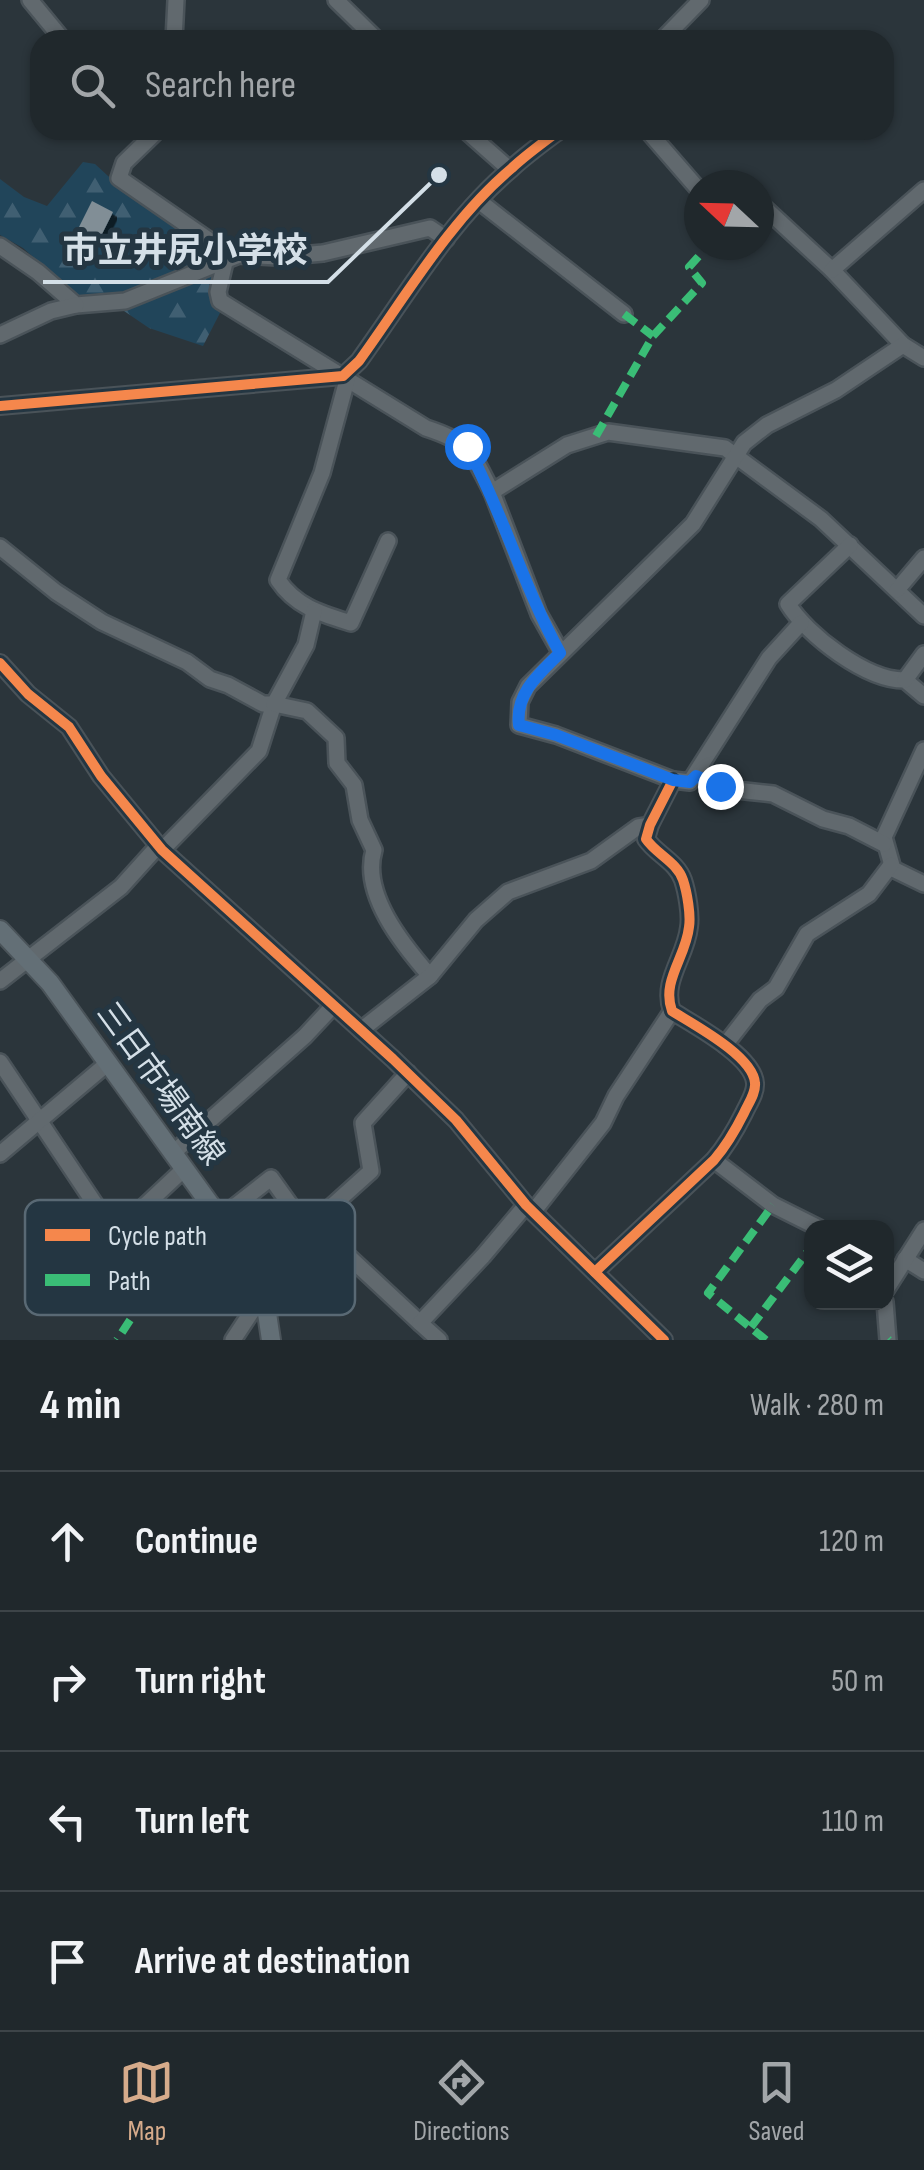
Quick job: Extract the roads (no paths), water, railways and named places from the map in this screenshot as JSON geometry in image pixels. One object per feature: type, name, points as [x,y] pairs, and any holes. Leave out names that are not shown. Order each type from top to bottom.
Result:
[{"type":"main road","name":"三日市場南線","points":[[0,930],[28,958],[207,1200]]},
{"type":"main road","name":"三日市場南線","points":[[267,1315],[272,1340]]},
{"type":"street","points":[[30,0],[55,30]]},
{"type":"street","points":[[174,30],[176,0]]},
{"type":"street","points":[[336,0],[366,30]]},
{"type":"street","points":[[672,30],[701,0]]},
{"type":"street","points":[[136,140],[140,148]]},
{"type":"street","points":[[148,140],[119,171],[124,184],[214,244],[226,258]]},
{"type":"street","points":[[477,140],[510,169]]},
{"type":"street","points":[[388,541],[351,623],[314,611],[287,593],[278,580],[322,474],[345,378],[446,239],[510,169],[547,140]]},
{"type":"street","points":[[656,140],[684,173]]},
{"type":"street","points":[[832,270],[924,190]]},
{"type":"street","points":[[480,201],[624,314]]},
{"type":"street","points":[[774,216],[903,345],[924,358]]},
{"type":"street","points":[[0,336],[52,311],[125,301],[239,255],[323,253],[430,228],[446,239]]},
{"type":"street","points":[[0,246],[76,305]]},
{"type":"street","points":[[226,258],[218,292],[220,301],[426,428],[452,436],[467,446],[492,492],[539,614],[560,653]]},
{"type":"street","points":[[801,623],[769,658],[690,782],[673,780],[556,735],[519,725],[520,702],[528,686],[692,524],[744,443],[767,425],[836,390],[903,345]]},
{"type":"street","points":[[0,406],[345,378]]},
{"type":"street","points":[[492,492],[567,445],[608,432],[725,448],[822,519],[924,616]]},
{"type":"street","points":[[850,545],[788,604],[801,623],[827,646],[874,674],[904,680],[924,696]]},
{"type":"street","points":[[0,547],[102,622],[263,704],[308,711],[336,738],[337,763],[354,785],[360,820],[374,850],[370,866],[377,894],[403,945],[430,976]]},
{"type":"street","points":[[896,590],[924,558]]},
{"type":"street","points":[[0,981],[121,886],[259,751],[274,704],[306,645],[314,611]]},
{"type":"street","points":[[904,680],[924,654]]},
{"type":"street","points":[[1,665],[68,727],[100,776],[160,848],[408,1073],[456,1120],[529,1208],[664,1340]]},
{"type":"street","points":[[924,750],[884,838],[892,865],[900,874],[924,884]]},
{"type":"street","points":[[696,776],[736,790],[773,794],[884,844]]},
{"type":"street","points":[[420,1323],[529,1208],[603,1122],[672,1011],[668,986],[690,924],[684,880],[646,839],[673,780]]},
{"type":"street","points":[[361,1030],[430,976],[476,920],[508,892],[591,861],[638,827],[650,825]]},
{"type":"street","points":[[725,1045],[760,1000],[776,988],[807,934],[869,894],[892,865]]},
{"type":"street","points":[[145,1200],[178,1161],[333,1006]]},
{"type":"street","points":[[595,1272],[730,1142],[754,1092],[755,1080],[750,1069],[725,1045],[672,1011]]},
{"type":"street","points":[[0,1062],[92,1200]]},
{"type":"street","points":[[0,1154],[108,1063]]},
{"type":"street","points":[[334,1200],[370,1171],[364,1123],[408,1073]]},
{"type":"street","points":[[714,1160],[773,1204],[804,1220]]},
{"type":"street","points":[[243,1200],[271,1178],[288,1200]]},
{"type":"street","points":[[894,1275],[924,1230]]},
{"type":"street","points":[[905,1258],[924,1271]]},
{"type":"street","points":[[355,1265],[439,1340]]},
{"type":"street","points":[[886,1310],[888,1340]]},
{"type":"street","points":[[233,1340],[245,1315]]},
{"type":"place","name":"市立井尻小学校","points":[[439,175]]}]
